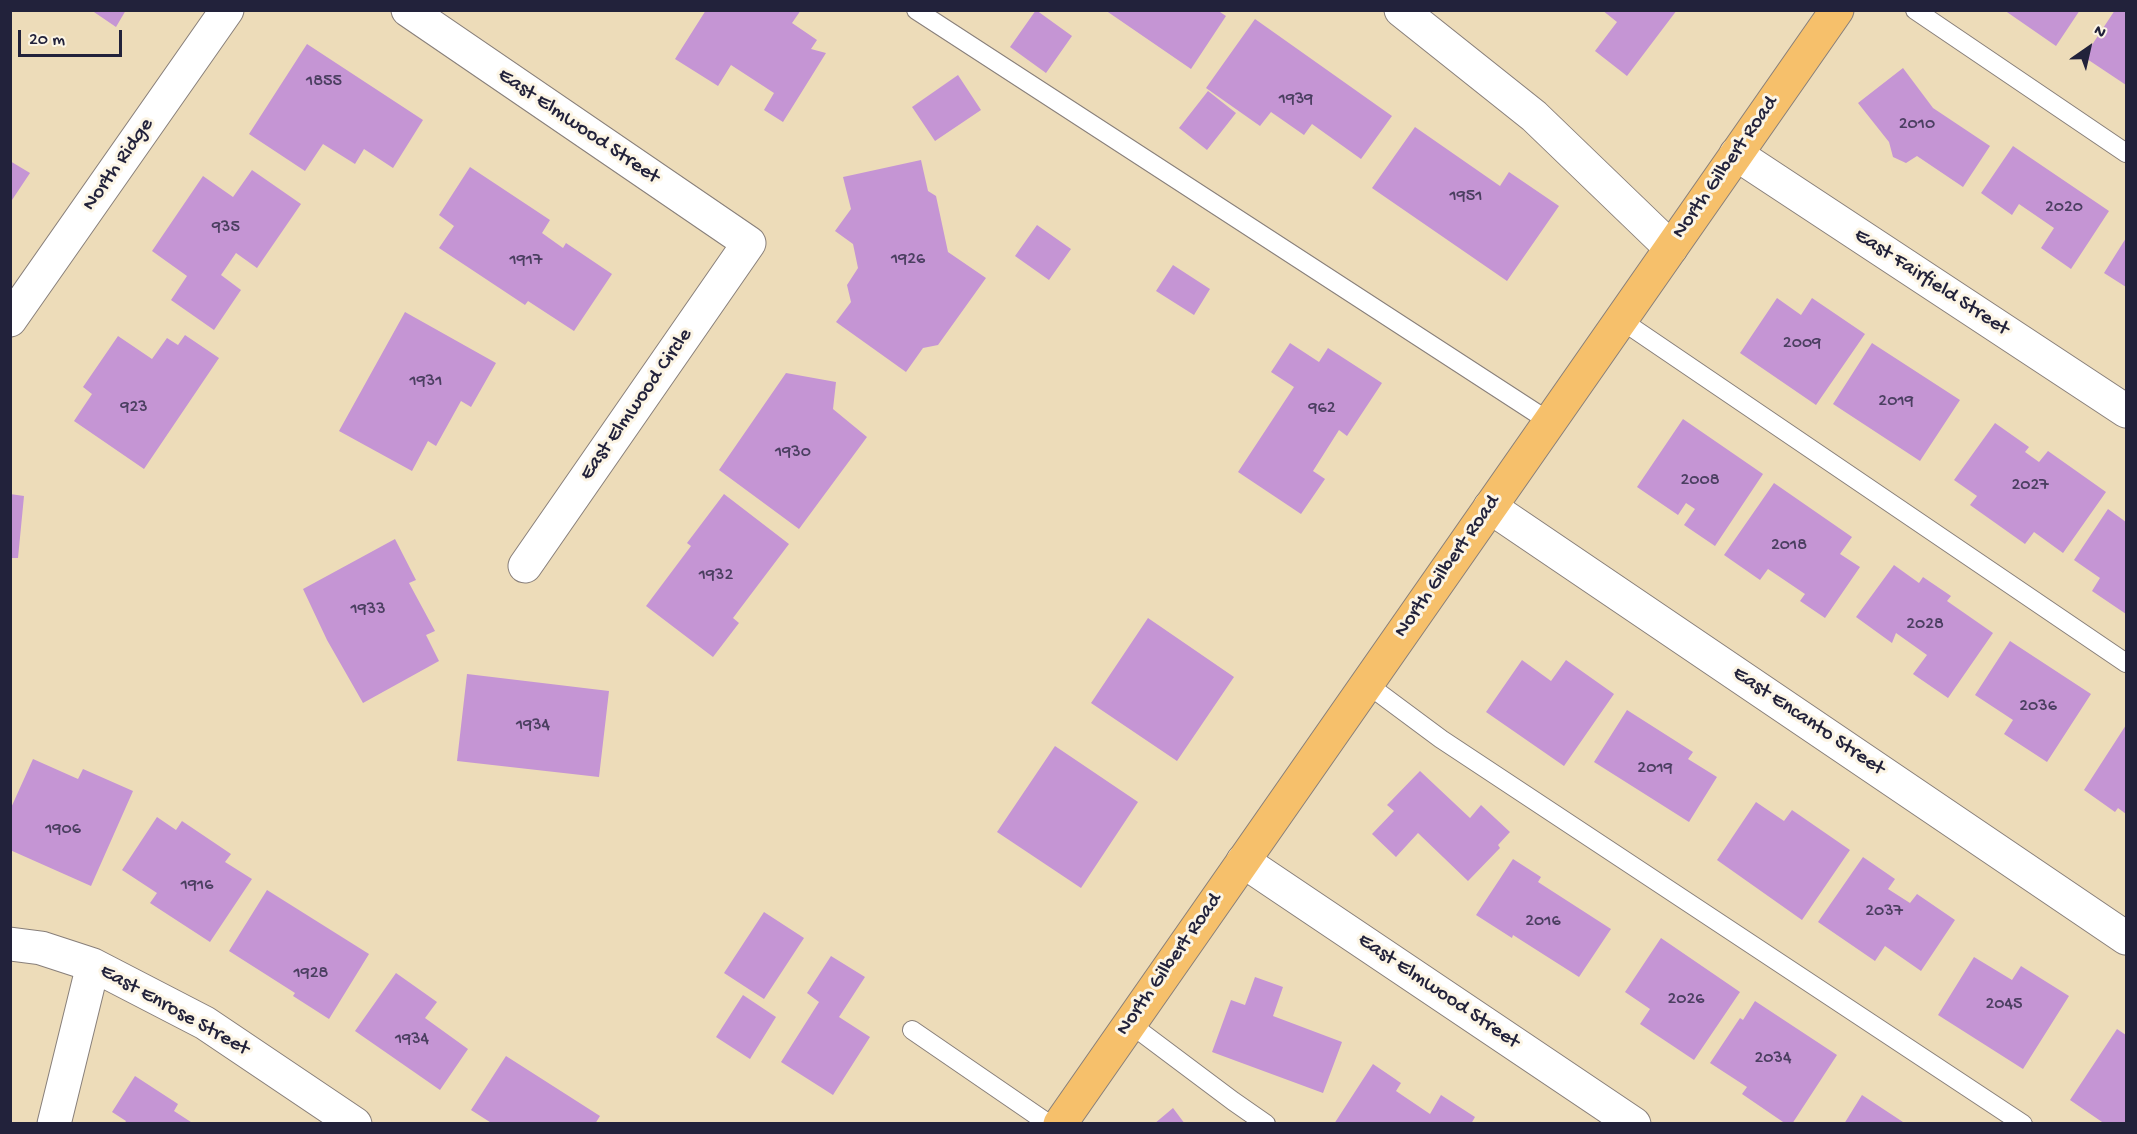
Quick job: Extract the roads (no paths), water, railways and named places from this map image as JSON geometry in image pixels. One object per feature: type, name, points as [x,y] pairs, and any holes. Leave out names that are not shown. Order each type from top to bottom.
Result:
[{"type":"main road","name":"North Gilbert Road","points":[[1060,1124],[1837,10]]},
{"type":"street","name":"North Ridge","points":[[10,320],[227,10]]},
{"type":"street","name":"East Elmwood Street","points":[[408,10],[749,243]]},
{"type":"street","points":[[1401,10],[1534,116],[1671,248]]},
{"type":"street","name":"East Fairfield Street","points":[[1736,154],[2127,411]]},
{"type":"street","name":"East Elmwood Circle","points":[[525,566],[749,243]]},
{"type":"street","name":"East Encanto Street","points":[[1490,507],[2127,938]]},
{"type":"street","name":"East Elmwood Street","points":[[1243,861],[1634,1124]]},
{"type":"street","name":"East Enrose Street","points":[[10,944],[41,948],[93,965],[206,1023],[355,1124]]},
{"type":"street","points":[[54,1124],[93,965]]},
{"type":"lane","points":[[916,10],[1550,422]]},
{"type":"lane","points":[[1915,10],[2127,153]]},
{"type":"lane","points":[[1620,320],[2127,663]]},
{"type":"lane","points":[[1367,684],[1442,740],[2024,1124]]},
{"type":"lane","points":[[1130,1023],[1266,1124]]},
{"type":"lane","points":[[912,1030],[1049,1124]]}]
